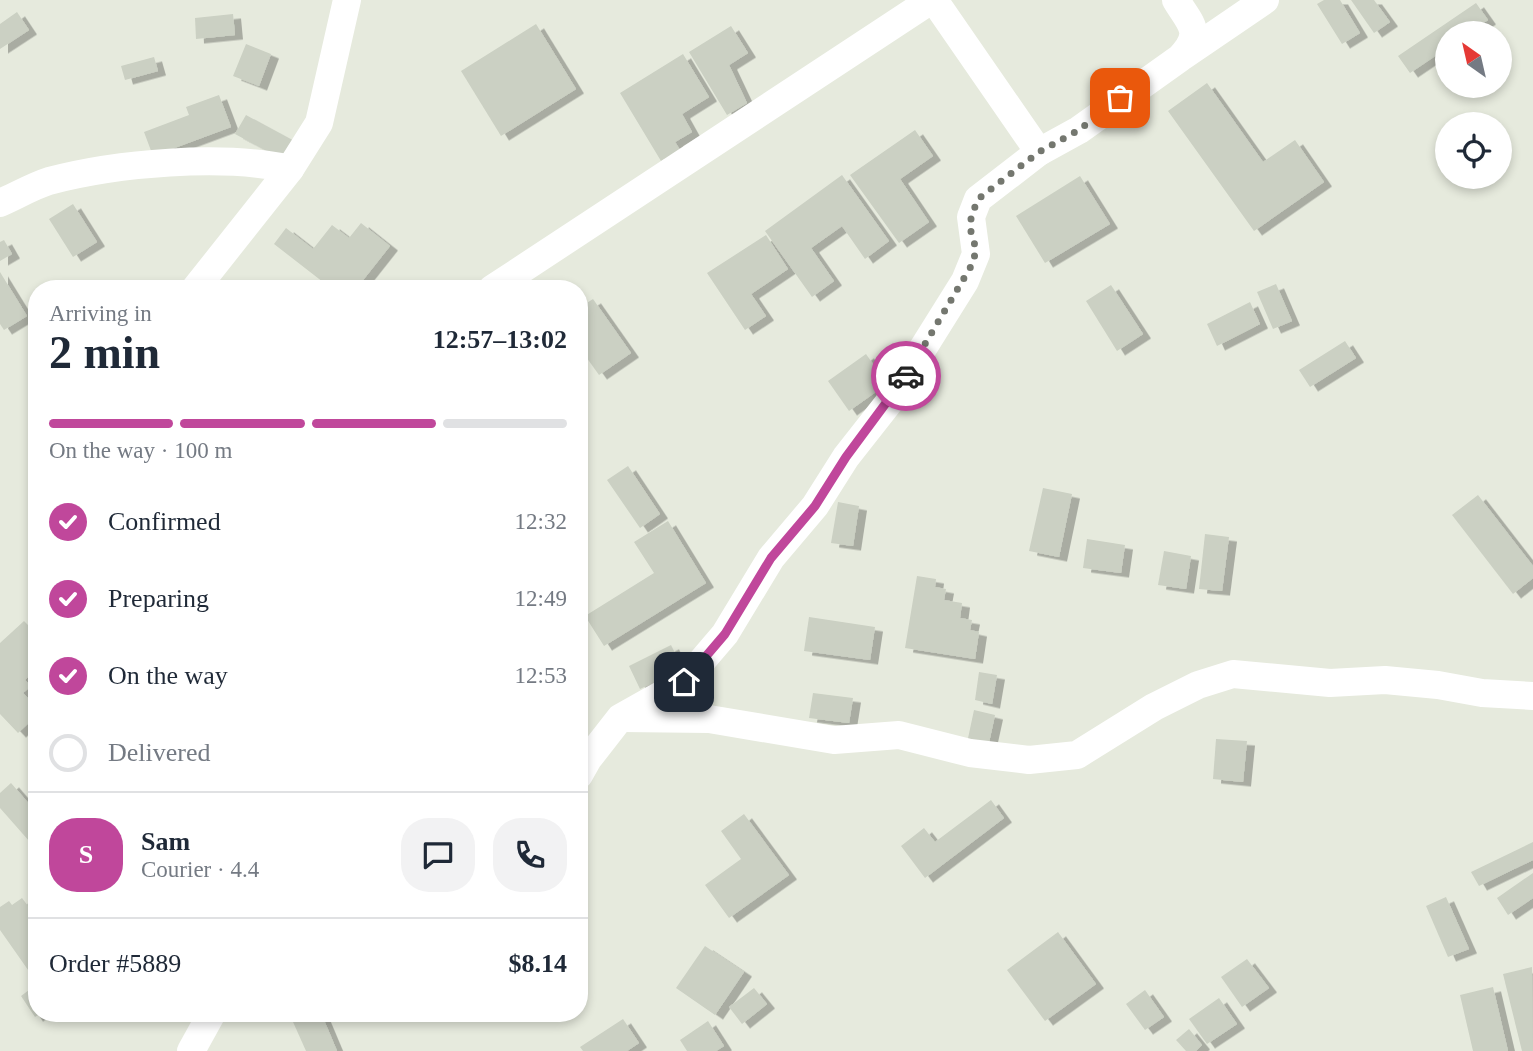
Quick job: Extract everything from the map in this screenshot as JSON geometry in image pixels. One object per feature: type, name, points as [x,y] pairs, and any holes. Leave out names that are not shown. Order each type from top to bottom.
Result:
[{"type":"street","points":[[202,280],[290,169],[319,123],[347,0]]},
{"type":"street","points":[[506,280],[932,0],[1039,152]]},
{"type":"street","points":[[1176,0],[1195,31],[1194,44],[1180,58]]},
{"type":"street","points":[[588,758],[620,718],[684,682],[725,634],[771,558],[815,506],[846,457],[890,401],[965,281],[976,254],[971,217],[978,199],[1039,152],[1079,130],[1265,0]]},
{"type":"street","points":[[0,203],[48,181],[156,163],[259,162],[290,169]]},
{"type":"street","points":[[620,718],[709,719],[834,740],[899,736],[971,753],[1029,760],[1077,755],[1154,707],[1198,685],[1233,674],[1330,683],[1385,680],[1482,693],[1533,696]]},
{"type":"street","points":[[191,1051],[207,1022]]},
{"type":"building","points":[[1324,0],[1340,0],[1360,33],[1342,44],[1317,4]]},
{"type":"building","points":[[1351,0],[1374,0],[1390,22],[1374,33]]},
{"type":"building","points":[[1476,3],[1488,20],[1486,21],[1450,21]]},
{"type":"building","points":[[17,12],[29,30],[0,49],[0,24]]},
{"type":"building","points":[[233,14],[235,35],[196,39],[195,18]]},
{"type":"building","points":[[536,24],[576,89],[501,136],[461,71]]},
{"type":"building","points":[[731,26],[748,53],[729,65],[747,103],[727,115],[689,52]]},
{"type":"building","points":[[1435,31],[1435,56],[1410,73],[1398,56]]},
{"type":"building","points":[[246,44],[271,54],[259,86],[233,76]]},
{"type":"building","points":[[683,54],[709,97],[682,114],[692,132],[675,142],[680,150],[661,161],[620,93]]},
{"type":"building","points":[[154,57],[158,71],[125,80],[121,66]]},
{"type":"building","points":[[1207,83],[1263,162],[1295,140],[1324,182],[1254,231],[1168,111]]},
{"type":"building","points":[[219,95],[231,127],[153,156],[144,132],[189,115],[186,107]]},
{"type":"building","points":[[246,115],[294,141],[284,160],[235,134]]},
{"type":"building","points":[[915,130],[933,156],[900,179],[929,222],[899,243],[850,175]]},
{"type":"building","points":[[842,175],[889,241],[865,259],[842,226],[811,248],[834,281],[812,297],[765,231]]},
{"type":"building","points":[[1080,176],[1110,224],[1045,263],[1016,216]]},
{"type":"building","points":[[73,204],[97,242],[73,257],[49,219]]},
{"type":"building","points":[[361,223],[390,246],[363,280],[320,280],[274,244],[286,228],[313,249],[332,225],[349,238]]},
{"type":"building","points":[[766,235],[788,269],[751,294],[766,316],[745,330],[707,273]]},
{"type":"building","points":[[4,240],[12,254],[0,261],[0,242]]},
{"type":"building","points":[[0,272],[27,316],[4,330],[0,324]]},
{"type":"building","points":[[1276,284],[1292,321],[1273,329],[1257,292]]},
{"type":"building","points":[[1111,285],[1143,334],[1117,351],[1086,301]]},
{"type":"building","points":[[593,299],[631,353],[599,375],[588,360],[588,302]]},
{"type":"building","points":[[1250,302],[1260,324],[1217,346],[1207,324]]},
{"type":"building","points":[[1345,341],[1356,358],[1310,387],[1299,370]]},
{"type":"building","points":[[866,354],[887,384],[849,411],[828,381]]},
{"type":"building","points":[[628,466],[660,514],[640,528],[607,480]]},
{"type":"building","points":[[1043,488],[1072,494],[1059,557],[1029,551]]},
{"type":"building","points":[[1478,495],[1533,566],[1533,578],[1513,594],[1452,515]]},
{"type":"building","points":[[838,502],[859,506],[853,546],[831,543]]},
{"type":"building","points":[[668,521],[706,583],[604,646],[588,621],[588,614],[654,573],[634,542]]},
{"type":"building","points":[[1205,534],[1229,537],[1222,591],[1199,589]]},
{"type":"building","points":[[1087,539],[1125,545],[1121,573],[1083,568]]},
{"type":"building","points":[[1164,551],[1191,556],[1186,589],[1158,585]]},
{"type":"building","points":[[917,576],[936,579],[935,587],[946,589],[944,600],[962,603],[960,618],[972,620],[970,630],[979,632],[975,659],[905,648]]},
{"type":"building","points":[[809,617],[875,627],[870,660],[804,651]]},
{"type":"building","points":[[24,621],[28,625],[28,677],[25,680],[28,689],[23,693],[28,698],[28,724],[18,733],[0,714],[0,643]]},
{"type":"building","points":[[671,645],[683,669],[640,689],[629,666]]},
{"type":"building","points":[[979,672],[997,675],[992,704],[975,700]]},
{"type":"building","points":[[813,693],[853,698],[849,723],[809,718]]},
{"type":"building","points":[[974,710],[995,715],[988,747],[967,743]]},
{"type":"building","points":[[1216,739],[1247,741],[1243,782],[1213,779]]},
{"type":"building","points":[[11,783],[28,803],[28,840],[0,808],[0,793]]},
{"type":"building","points":[[991,800],[1004,818],[925,878],[901,846],[924,828],[935,842]]},
{"type":"building","points":[[744,814],[789,875],[729,918],[705,885],[741,859],[721,831]]},
{"type":"building","points":[[1533,842],[1533,860],[1479,886],[1471,872]]},
{"type":"building","points":[[1533,873],[1533,898],[1508,915],[1497,898]]},
{"type":"building","points":[[1446,897],[1469,949],[1448,957],[1426,906]]},
{"type":"building","points":[[22,898],[28,906],[28,970],[0,930],[0,907],[9,901],[12,905]]},
{"type":"building","points":[[1058,932],[1096,984],[1045,1021],[1007,970]]},
{"type":"building","points":[[705,946],[744,972],[715,1015],[676,988]]},
{"type":"building","points":[[1247,959],[1269,988],[1242,1007],[1221,977]]},
{"type":"building","points":[[1532,967],[1533,1051],[1522,1051],[1503,974]]},
{"type":"building","points":[[1493,987],[1508,1051],[1473,1051],[1460,995]]},
{"type":"building","points":[[754,988],[767,1004],[742,1024],[729,1007]]},
{"type":"building","points":[[1145,990],[1164,1017],[1145,1030],[1126,1004]]},
{"type":"building","points":[[28,991],[28,1006],[21,996]]},
{"type":"building","points":[[1219,998],[1237,1024],[1207,1044],[1189,1019]]},
{"type":"building","points":[[623,1019],[639,1043],[627,1051],[583,1051],[580,1047]]},
{"type":"building","points":[[708,1021],[724,1046],[716,1051],[687,1051],[680,1040]]},
{"type":"building","points":[[293,1022],[325,1022],[337,1051],[306,1051]]},
{"type":"building","points":[[1189,1029],[1202,1045],[1196,1051],[1186,1051],[1176,1040]]},
{"type":"way so far","points":[[906,376],[965,281],[973,263],[976,249],[971,232],[971,217],[978,199],[1039,152],[1079,130],[1120,98]]},
{"type":"route","points":[[684,682],[725,634],[771,558],[815,506],[846,457],[906,376]]}]
